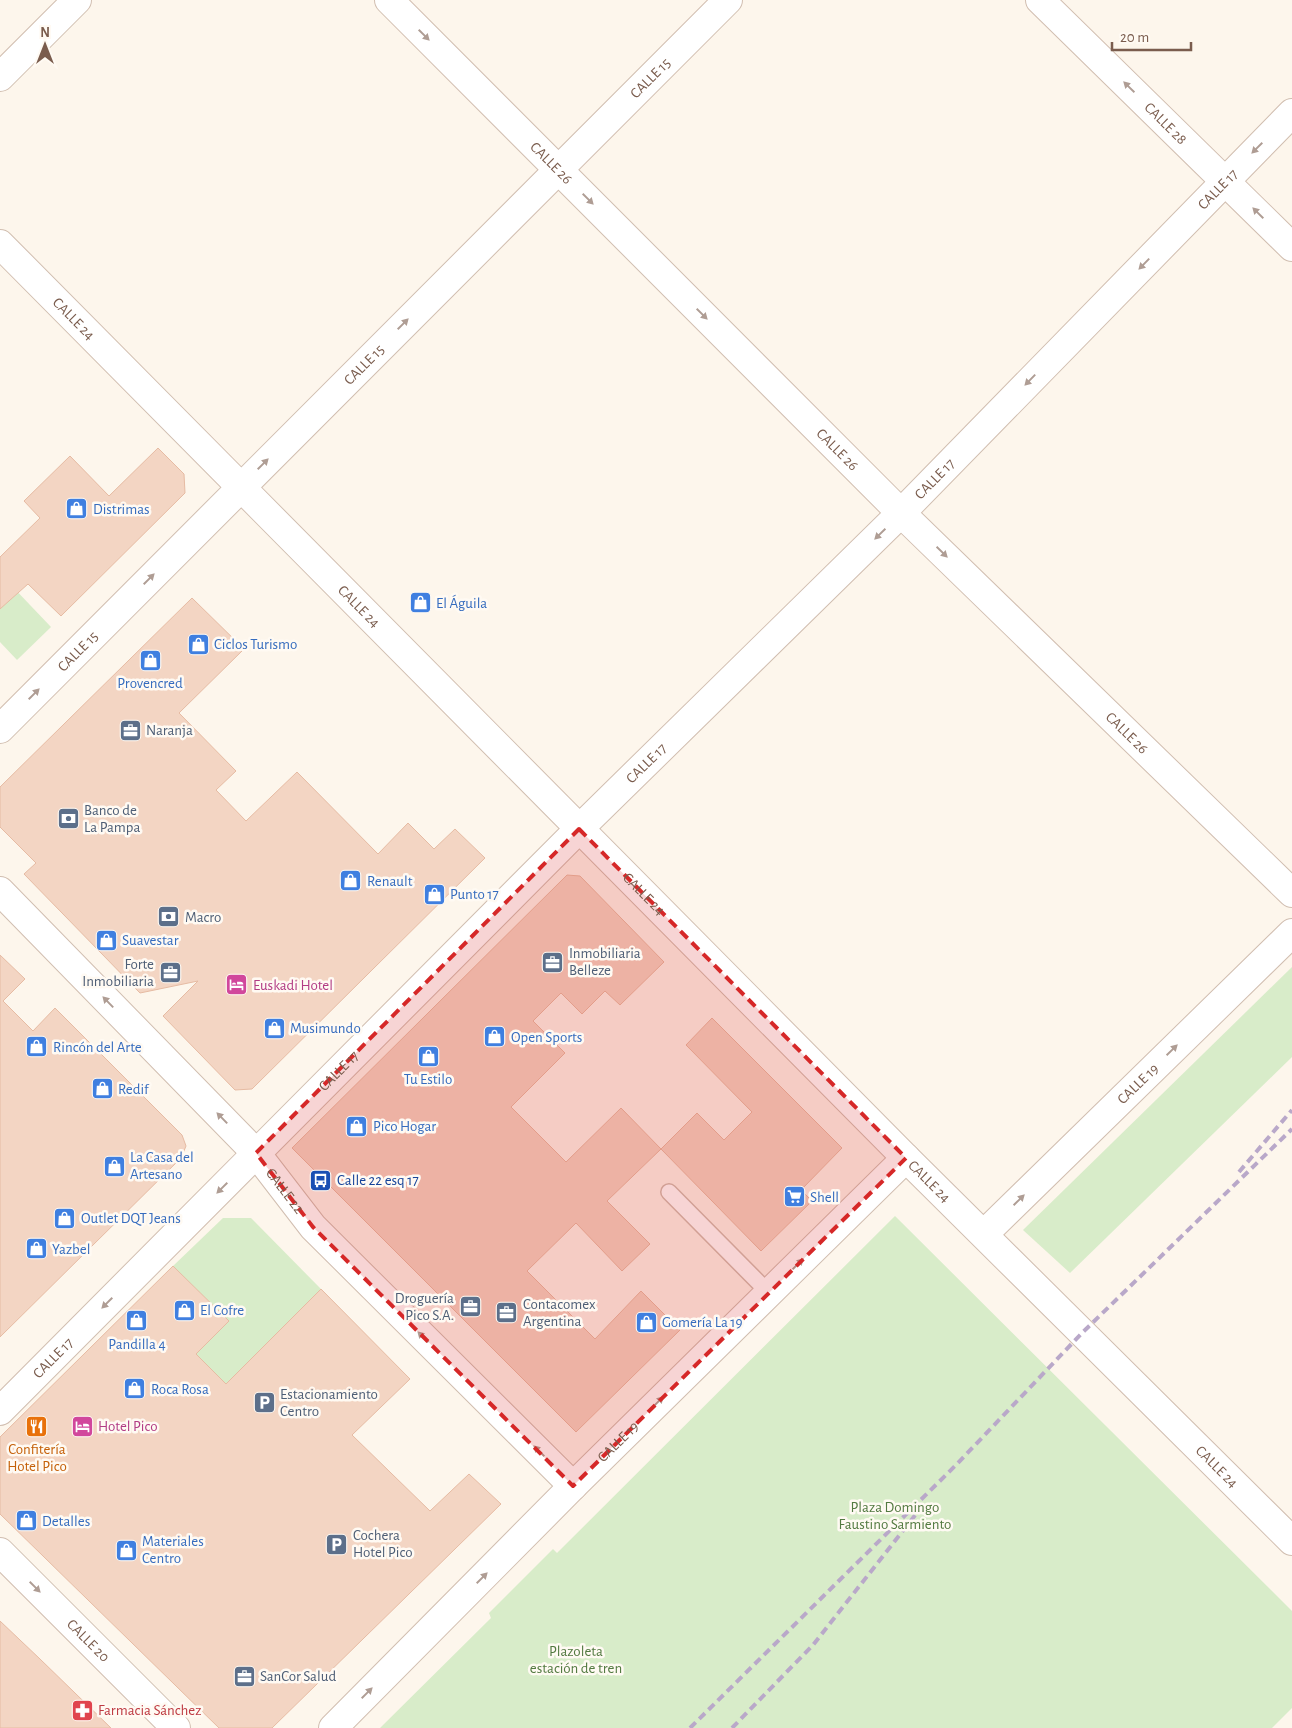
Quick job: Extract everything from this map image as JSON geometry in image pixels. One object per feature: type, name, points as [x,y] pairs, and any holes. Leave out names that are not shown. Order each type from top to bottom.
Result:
[{"type":"street","points":[[0,77],[77,0]]},
{"type":"street","name":"CALLE 26","points":[[389,0],[901,513],[1292,893]]},
{"type":"street","name":"CALLE 15","points":[[0,729],[240,486],[728,0]]},
{"type":"street","name":"CALLE 28","points":[[1040,0],[1292,248]]},
{"type":"street","name":"CALLE 17","points":[[0,1411],[579,829],[901,513],[1292,113]]},
{"type":"street","name":"CALLE 24","points":[[0,244],[906,1158],[1292,1541]]},
{"type":"street","name":"CALLE 22","points":[[0,891],[256,1153],[313,1227],[573,1486]]},
{"type":"street","name":"CALLE 19","points":[[984,1234],[1292,933]]},
{"type":"street","name":"CALLE 19","points":[[333,1728],[573,1486],[906,1158]]},
{"type":"street","name":"CALLE 20","points":[[0,1552],[176,1728]]},
{"type":"lane","points":[[669,1192],[769,1293]]},
{"type":"highlighted area","points":[[579,829],[906,1158],[573,1486],[313,1227],[256,1153]]},
{"type":"green space","points":[[10,584],[51,627],[17,660],[0,642],[0,608]]},
{"type":"green space","points":[[1292,967],[1292,1057],[1070,1273],[1023,1230]]},
{"type":"green space","name":"Plaza Domingo Faustino Sarmiento","points":[[895,1216],[1292,1611],[1292,1708],[1272,1728],[380,1728],[491,1618],[489,1613],[553,1549],[557,1553]]},
{"type":"green space","points":[[223,1218],[251,1218],[321,1289],[226,1384],[196,1354],[173,1266]]},
{"type":"building","points":[[158,448],[184,474],[185,493],[61,616],[28,584],[0,609],[0,557],[40,518],[24,501],[70,456],[109,496]]},
{"type":"building","points":[[192,598],[244,649],[179,713],[236,771],[216,790],[246,821],[297,772],[378,854],[408,823],[434,849],[455,829],[485,858],[252,1089],[235,1090],[163,1016],[198,981],[140,993],[24,874],[36,863],[0,827],[0,787]]},
{"type":"building","points":[[567,875],[580,876],[664,962],[620,1005],[605,991],[582,1014],[561,993],[533,1021],[565,1053],[511,1107],[566,1162],[621,1108],[661,1149],[607,1201],[650,1244],[622,1271],[576,1223],[527,1271],[595,1339],[641,1291],[680,1330],[576,1432],[292,1148]]},
{"type":"building","points":[[0,955],[25,979],[3,1001],[33,1031],[55,1008],[182,1135],[186,1146],[181,1158],[0,1337]]},
{"type":"building","points":[[712,1018],[842,1148],[801,1190],[812,1201],[761,1251],[661,1149],[697,1113],[724,1140],[752,1112],[686,1045]]},
{"type":"building","points":[[173,1266],[229,1321],[196,1354],[226,1384],[321,1289],[410,1379],[352,1435],[430,1511],[469,1474],[501,1504],[272,1728],[219,1728],[0,1514],[0,1437]]},
{"type":"building","points":[[0,1621],[40,1659],[111,1728],[0,1728]]},
{"type":"railway","points":[[1239,1172],[1292,1110]]},
{"type":"railway","points":[[690,1728],[956,1465],[1082,1333],[1292,1129]]},
{"type":"railway","points":[[732,1728],[813,1645],[924,1504]]},
{"type":"place","name":"Distrimas","points":[[77,509]]},
{"type":"place","name":"El Águila","points":[[420,603]]},
{"type":"place","name":"Ciclos Turismo","points":[[198,644]]},
{"type":"place","name":"Provencred","points":[[150,660]]},
{"type":"place","name":"Naranja","points":[[130,730]]},
{"type":"place","name":"Banco de La Pampa","points":[[68,819]]},
{"type":"place","name":"Renault","points":[[351,881]]},
{"type":"place","name":"Punto 17","points":[[434,894]]},
{"type":"place","name":"Macro","points":[[169,917]]},
{"type":"place","name":"Suavestar","points":[[106,940]]},
{"type":"place","name":"Inmobiliaria Belleze","points":[[553,962]]},
{"type":"place","name":"Forte Inmobiliaria","points":[[170,973]]},
{"type":"place","name":"Euskadi Hotel","points":[[237,985]]},
{"type":"place","name":"Musimundo","points":[[274,1028]]},
{"type":"place","name":"Open Sports","points":[[495,1037]]},
{"type":"place","name":"Rincón del Arte","points":[[37,1047]]},
{"type":"place","name":"Tu Estilo","points":[[428,1056]]},
{"type":"place","name":"Redif","points":[[102,1089]]},
{"type":"place","name":"Pico Hogar","points":[[357,1126]]},
{"type":"place","name":"La Casa del Artesano","points":[[114,1166]]},
{"type":"place","name":"Calle 22 esq 17","points":[[321,1180]]},
{"type":"place","name":"Shell","points":[[794,1197]]},
{"type":"place","name":"Outlet DQT Jeans","points":[[65,1218]]},
{"type":"place","name":"Yazbel","points":[[36,1249]]},
{"type":"place","name":"Droguería Pico S.A.","points":[[470,1307]]},
{"type":"place","name":"El Cofre","points":[[184,1310]]},
{"type":"place","name":"Contacomex Argentina","points":[[507,1313]]},
{"type":"place","name":"Pandilla 4","points":[[137,1321]]},
{"type":"place","name":"Gomería La 19","points":[[646,1322]]},
{"type":"place","name":"Roca Rosa","points":[[135,1389]]},
{"type":"place","name":"Estacionamiento Centro","points":[[264,1403]]},
{"type":"place","name":"Confitería Hotel Pico","points":[[37,1426]]},
{"type":"place","name":"Hotel Pico","points":[[82,1426]]},
{"type":"place","name":"Detalles","points":[[26,1521]]},
{"type":"place","name":"Cochera Hotel Pico","points":[[337,1544]]},
{"type":"place","name":"Materiales Centro","points":[[126,1550]]},
{"type":"place","name":"SanCor Salud","points":[[244,1676]]},
{"type":"place","name":"Farmacia Sánchez","points":[[82,1710]]},
{"type":"park label","name":"Plazoleta estación de tren","points":[[576,1660]]}]
